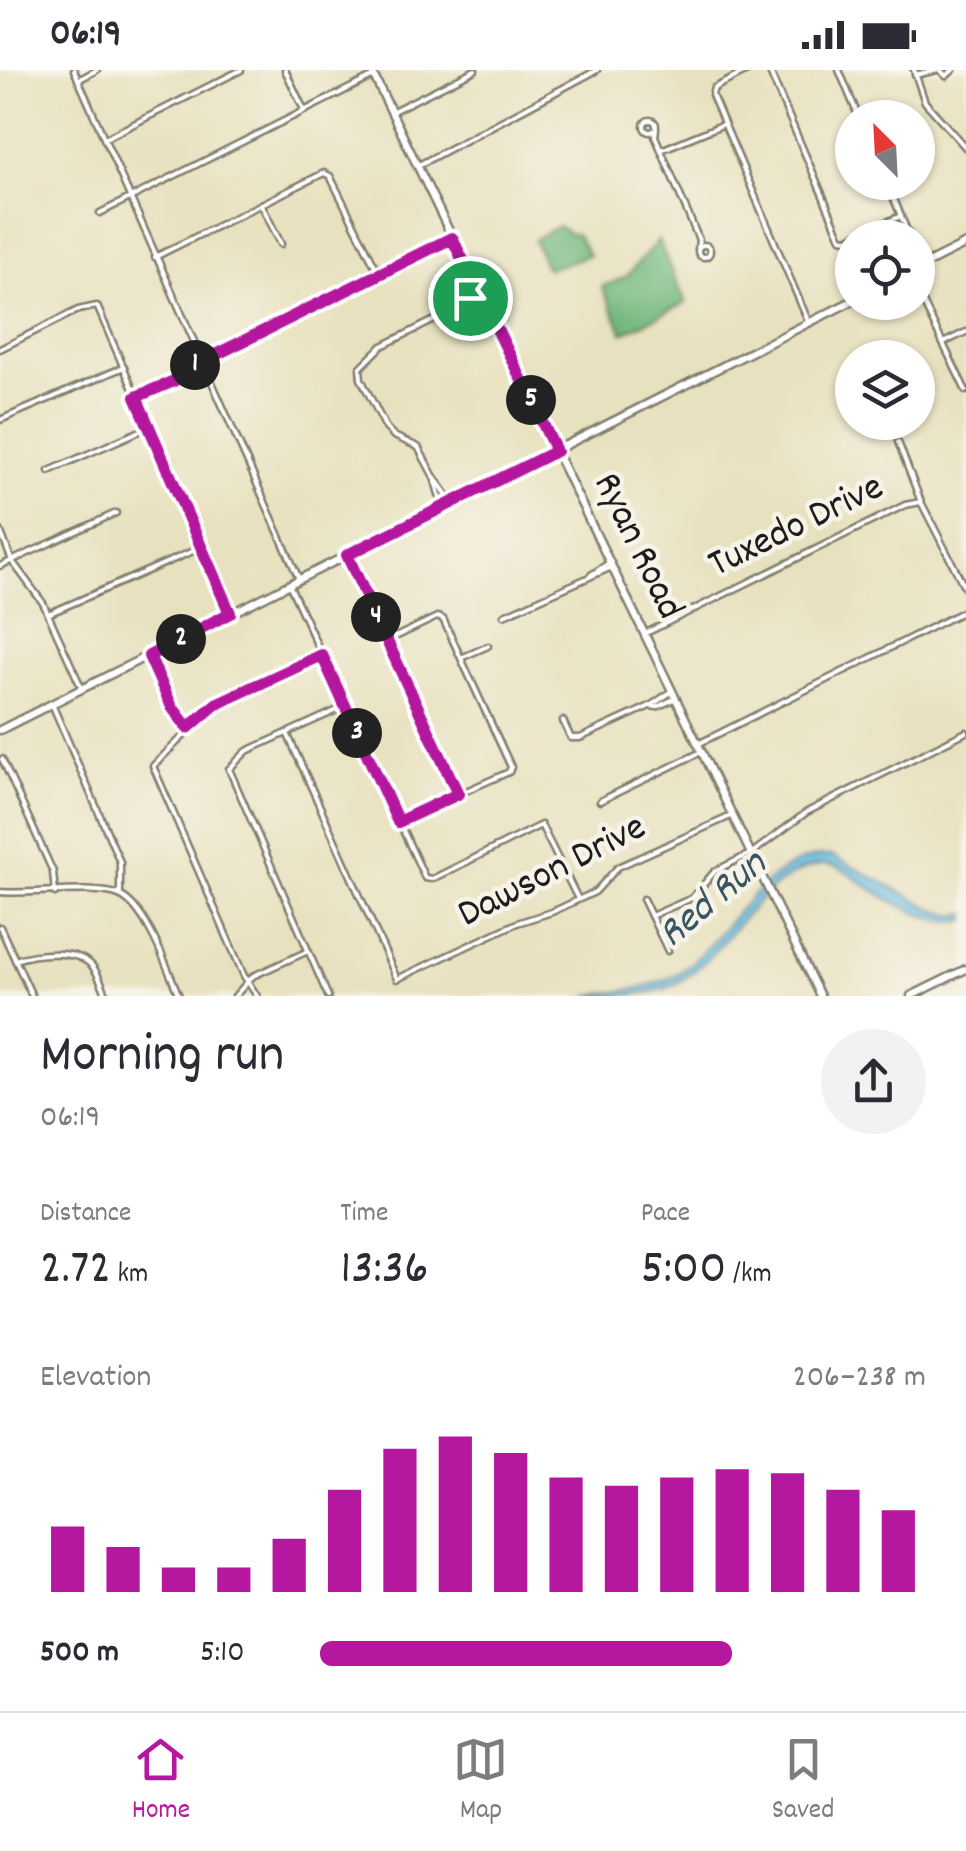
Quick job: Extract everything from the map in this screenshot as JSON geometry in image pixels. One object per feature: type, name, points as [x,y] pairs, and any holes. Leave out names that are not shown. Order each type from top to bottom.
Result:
[{"type":"main road","name":"Ryan Road","points":[[372,73],[820,996]]},
{"type":"main road","points":[[935,260],[966,244]]},
{"type":"main road","points":[[0,730],[835,310]]},
{"type":"main road","points":[[911,996],[966,970]]},
{"type":"street","points":[[74,70],[298,579]]},
{"type":"street","points":[[78,80],[98,70]]},
{"type":"street","points":[[104,139],[241,70]]},
{"type":"street","points":[[285,70],[304,110]]},
{"type":"street","points":[[391,112],[475,70]]},
{"type":"street","points":[[417,166],[596,70]]},
{"type":"street","points":[[749,70],[712,90],[809,323]]},
{"type":"street","points":[[770,70],[841,238],[901,216]]},
{"type":"street","points":[[839,70],[852,100]]},
{"type":"street","points":[[953,70],[948,76],[939,71],[914,73],[931,111],[966,148]]},
{"type":"street","points":[[100,214],[372,73]]},
{"type":"street","points":[[655,136],[644,126],[649,119],[656,123],[655,136],[699,240],[698,255],[706,258],[710,252],[699,240]]},
{"type":"street","points":[[661,150],[724,124]]},
{"type":"street","points":[[648,132],[656,129]]},
{"type":"street","points":[[155,257],[328,174],[379,275]]},
{"type":"street","points":[[894,200],[903,220]]},
{"type":"street","points":[[260,204],[281,244]]},
{"type":"street","points":[[136,397],[452,238]]},
{"type":"street","points":[[698,248],[706,245]]},
{"type":"street","points":[[452,502],[418,447],[386,428],[360,368],[382,346],[455,310],[479,293]]},
{"type":"street","points":[[455,310],[483,302]]},
{"type":"street","points":[[0,349],[95,305],[230,613]]},
{"type":"street","points":[[932,320],[966,391]]},
{"type":"street","points":[[943,343],[966,332]]},
{"type":"street","points":[[0,420],[124,367]]},
{"type":"street","points":[[49,471],[150,427]]},
{"type":"street","points":[[898,442],[921,502],[966,590]]},
{"type":"street","points":[[434,477],[443,507]]},
{"type":"street","name":"Tuxedo Drive","points":[[644,634],[905,505],[921,502]]},
{"type":"street","points":[[0,566],[116,513]]},
{"type":"street","points":[[0,530],[12,561],[48,614],[82,690]]},
{"type":"street","points":[[48,614],[202,548]]},
{"type":"street","points":[[347,555],[458,794]]},
{"type":"street","points":[[504,615],[611,565]]},
{"type":"street","points":[[288,584],[428,879],[541,826],[579,899]]},
{"type":"street","points":[[600,801],[966,610]]},
{"type":"street","points":[[387,641],[439,616],[462,658],[511,770],[398,822]]},
{"type":"street","points":[[462,658],[488,646]]},
{"type":"street","points":[[257,996],[152,766],[216,704],[322,655]]},
{"type":"street","points":[[149,656],[172,707],[188,728]]},
{"type":"street","points":[[563,722],[571,738],[580,738],[650,706],[657,707],[675,695]]},
{"type":"street","points":[[52,704],[120,862],[120,895]]},
{"type":"street","points":[[328,996],[228,769],[247,752],[345,706]]},
{"type":"street","points":[[651,916],[692,898],[716,871],[752,854],[808,812],[966,732]]},
{"type":"street","name":"Dawson Drive","points":[[287,733],[396,979],[598,890],[618,867],[734,815]]},
{"type":"street","points":[[2,759],[53,872],[55,893]]},
{"type":"street","points":[[0,892],[120,895],[142,916],[180,996]]},
{"type":"street","points":[[643,900],[668,951]]},
{"type":"street","points":[[0,927],[32,996]]},
{"type":"street","points":[[235,996],[252,976],[308,952]]},
{"type":"street","points":[[16,960],[33,955],[78,958],[93,966],[107,996]]},
{"type":"green space","points":[[558,226],[577,235],[589,255],[547,269],[534,240]]},
{"type":"green space","points":[[658,240],[686,303],[623,333],[602,287],[626,277]]},
{"type":"water","name":"Red Run","points":[[832,856],[937,911],[955,916],[966,913],[966,920],[954,922],[926,916],[883,896],[841,869],[819,865],[797,872],[777,885],[708,958],[671,986],[640,994],[587,996],[637,988],[673,976],[700,955],[768,882],[808,859]]},
{"type":"route","points":[[452,238],[479,293],[470,298],[455,310],[484,302],[556,451],[347,555],[458,794],[398,822],[322,655],[216,704],[188,728],[172,707],[149,656],[230,613],[136,397],[452,238]]}]
